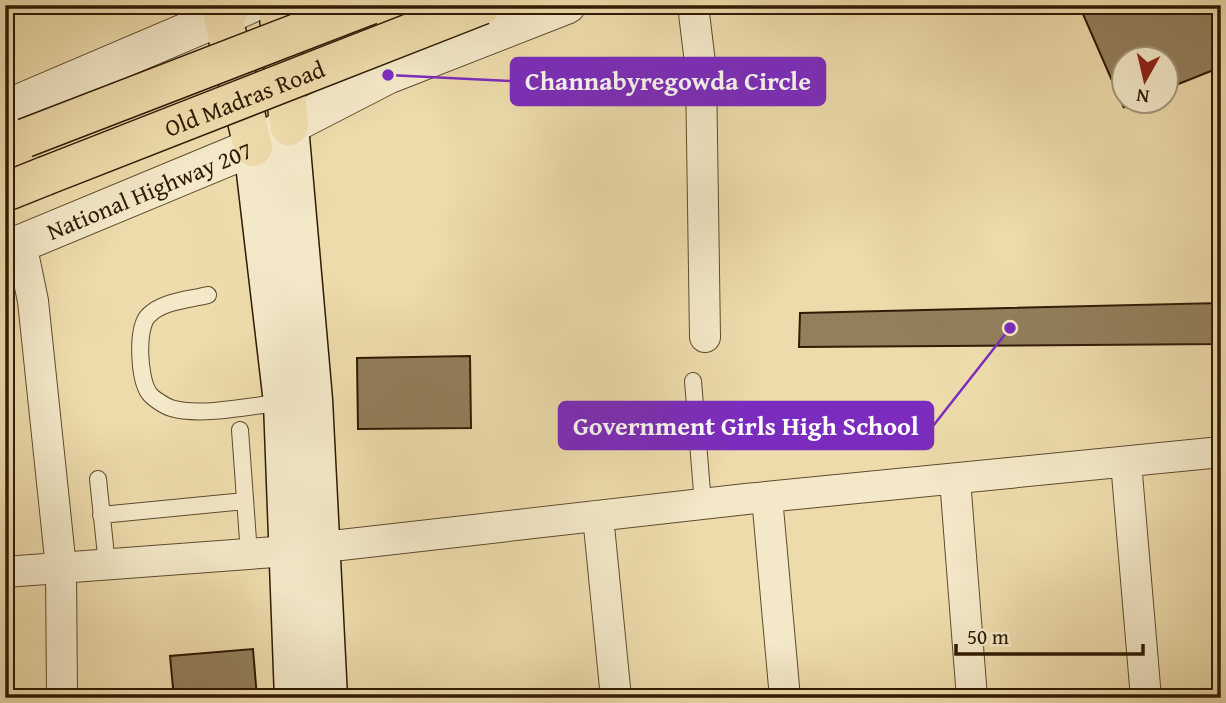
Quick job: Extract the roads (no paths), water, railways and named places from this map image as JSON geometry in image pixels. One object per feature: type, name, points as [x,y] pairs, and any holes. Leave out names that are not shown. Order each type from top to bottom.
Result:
[{"type":"highway","points":[[278,5],[289,126]]},
{"type":"highway","name":"Old Madras Road","points":[[5,146],[370,5]]},
{"type":"highway","name":"Old Madras Road","points":[[5,192],[482,5]]},
{"type":"highway","points":[[235,9],[253,147]]},
{"type":"main road","points":[[289,126],[313,400],[294,698]]},
{"type":"main road","points":[[253,147],[283,402],[328,698]]},
{"type":"street","name":"National Highway 207","points":[[13,247],[253,147],[388,75],[567,5]]},
{"type":"street","points":[[693,5],[701,71],[705,337]]},
{"type":"street","points":[[5,109],[235,9]]},
{"type":"street","points":[[13,247],[33,301],[61,568],[62,698]]},
{"type":"street","points":[[5,572],[304,549],[767,497],[1221,452]]},
{"type":"street","points":[[1126,462],[1146,698]]},
{"type":"street","points":[[955,479],[972,698]]},
{"type":"street","points":[[767,497],[785,698]]},
{"type":"street","points":[[598,516],[616,698]]},
{"type":"lane","points":[[208,295],[159,307],[146,318],[140,333],[143,376],[149,394],[169,408],[194,412],[283,402]]},
{"type":"lane","points":[[693,381],[703,504]]},
{"type":"lane","points":[[240,430],[249,554]]},
{"type":"lane","points":[[98,479],[107,565]]},
{"type":"lane","points":[[102,515],[245,501]]},
{"type":"place","name":"Channabyregowda Circle","points":[[388,75]]},
{"type":"place","name":"Government Girls High School","points":[[1010,328]]}]
